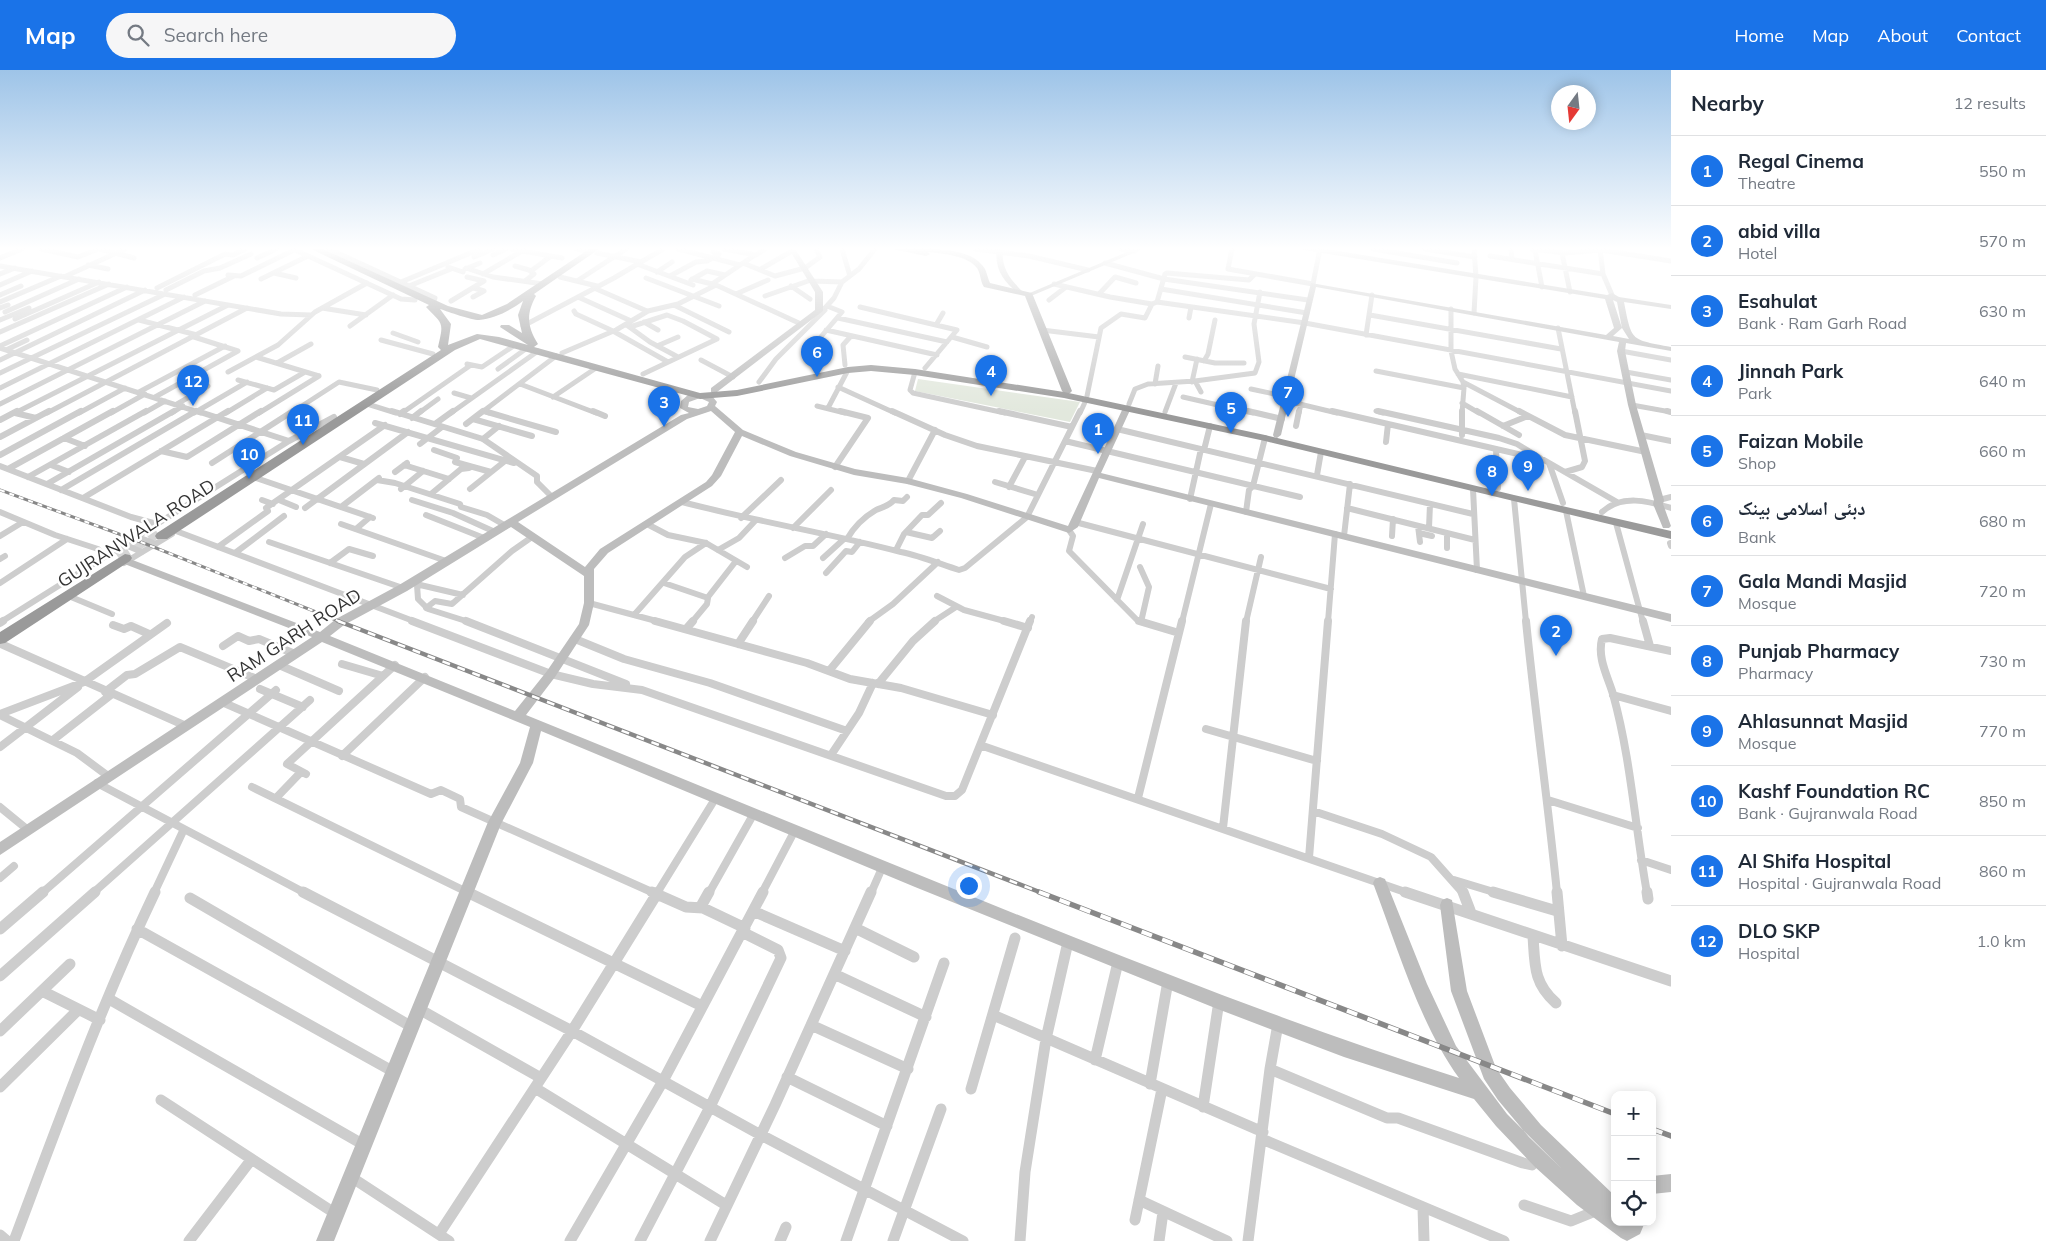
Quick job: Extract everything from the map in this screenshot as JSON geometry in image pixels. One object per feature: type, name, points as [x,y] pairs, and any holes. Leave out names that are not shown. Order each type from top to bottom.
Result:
[{"type":"highway","points":[[428,304],[482,317],[499,317],[533,348]]},
{"type":"highway","points":[[430,304],[461,328],[480,337],[717,392]]},
{"type":"highway","points":[[433,305],[480,308],[505,304]]},
{"type":"highway","name":"GUJRANWALA ROAD","points":[[337,418],[364,404],[444,350],[454,340],[461,328],[513,304]]},
{"type":"highway","points":[[505,324],[512,309],[520,304]]},
{"type":"highway","points":[[527,304],[523,310],[523,326],[533,348]]},
{"type":"highway","points":[[433,305],[448,324],[444,350],[470,346],[512,344]]},
{"type":"highway","name":"GUJRANWALA ROAD","points":[[158,534],[433,354],[497,333],[505,324]]},
{"type":"highway","points":[[559,355],[596,368],[700,396],[734,386],[846,367],[920,370],[984,380],[1165,412],[1277,435],[1498,488],[1616,523],[1670,535]]},
{"type":"highway","points":[[734,386],[846,367]]},
{"type":"highway","points":[[984,380],[1066,391],[1086,398]]},
{"type":"highway","points":[[1128,406],[1514,499],[1602,512],[1670,535]]},
{"type":"highway","name":"GUJRANWALA ROAD","points":[[0,632],[119,555]]},
{"type":"highway","name":"GUJRANWALA ROAD","points":[[0,639],[119,555]]},
{"type":"main road","points":[[1031,304],[1066,391]]},
{"type":"street","points":[[4,304],[16,307]]},
{"type":"street","points":[[5,312],[23,304]]},
{"type":"street","points":[[0,320],[22,316],[51,304]]},
{"type":"street","points":[[0,332],[64,304],[115,318]]},
{"type":"street","points":[[2,348],[91,304]]},
{"type":"street","points":[[0,360],[117,304]]},
{"type":"street","points":[[0,373],[144,304]]},
{"type":"street","points":[[0,388],[171,304]]},
{"type":"street","points":[[0,404],[200,304]]},
{"type":"street","points":[[221,304],[281,314],[311,315]]},
{"type":"street","points":[[245,304],[290,313]]},
{"type":"street","points":[[228,372],[285,340],[311,315],[330,304]]},
{"type":"street","points":[[350,326],[382,304]]},
{"type":"street","points":[[523,326],[565,304]]},
{"type":"street","points":[[593,304],[629,320]]},
{"type":"street","points":[[631,304],[647,311]]},
{"type":"street","points":[[466,424],[559,355],[613,331],[647,311],[677,304]]},
{"type":"street","points":[[713,304],[719,306]]},
{"type":"street","points":[[757,304],[801,324]]},
{"type":"street","points":[[759,382],[776,359],[825,310],[821,304]]},
{"type":"street","points":[[717,392],[734,386],[801,324],[828,304]]},
{"type":"street","points":[[682,502],[741,518],[826,534],[896,550],[938,562],[954,569],[965,568],[1028,516],[1086,398],[1101,327],[1121,314],[1145,318],[1154,304]]},
{"type":"street","points":[[1160,304],[1334,326],[1366,335],[1671,391]]},
{"type":"street","points":[[1251,304],[1306,313]]},
{"type":"street","points":[[1277,435],[1305,323],[1307,304]]},
{"type":"street","points":[[1366,335],[1371,304]]},
{"type":"street","points":[[1421,304],[1671,348]]},
{"type":"street","points":[[1474,313],[1475,304]]},
{"type":"street","points":[[1608,337],[1618,328],[1616,304]]},
{"type":"street","points":[[1617,304],[1626,331],[1636,342]]},
{"type":"street","points":[[1648,304],[1671,307]]},
{"type":"street","points":[[0,308],[8,305]]},
{"type":"street","points":[[0,420],[229,305]]},
{"type":"street","points":[[674,305],[729,332]]},
{"type":"street","points":[[1179,633],[1141,624],[1117,600],[1069,551],[1073,536],[1072,526],[1137,388],[1155,384],[1193,382],[1257,372],[1259,364],[1254,340],[1257,305]]},
{"type":"street","points":[[1189,318],[1191,307]]},
{"type":"street","points":[[15,317],[29,308]]},
{"type":"street","points":[[0,437],[247,308]]},
{"type":"street","points":[[322,308],[366,315]]},
{"type":"street","points":[[860,308],[957,330],[937,356],[920,370],[910,390],[913,393],[1072,427]]},
{"type":"street","points":[[819,339],[842,311],[823,309]]},
{"type":"street","points":[[1451,309],[1451,351],[1455,369],[1464,385],[1462,403],[1463,442]]},
{"type":"street","points":[[574,310],[578,315],[613,331],[668,362]]},
{"type":"street","points":[[936,325],[943,313]]},
{"type":"street","points":[[122,315],[178,330],[238,351],[155,398]]},
{"type":"street","points":[[630,327],[644,322],[652,322],[666,315],[683,321],[717,339],[643,374]]},
{"type":"street","points":[[683,321],[696,315]]},
{"type":"street","points":[[1370,315],[1562,349]]},
{"type":"street","points":[[22,316],[31,319]]},
{"type":"street","points":[[652,327],[673,318]]},
{"type":"street","points":[[838,318],[987,347]]},
{"type":"street","points":[[1204,361],[1208,354],[1215,320]]},
{"type":"street","points":[[644,322],[658,330]]},
{"type":"street","points":[[624,324],[657,346],[678,357]]},
{"type":"street","points":[[1558,328],[1582,440],[1585,464],[1582,467],[1565,472]]},
{"type":"street","points":[[826,330],[937,356]]},
{"type":"street","points":[[1042,330],[1099,337]]},
{"type":"street","points":[[393,333],[418,342]]},
{"type":"street","points":[[828,408],[846,367],[843,345],[851,336]]},
{"type":"street","points":[[392,345],[405,337]]},
{"type":"street","points":[[657,346],[678,337]]},
{"type":"street","points":[[1623,339],[1621,351],[1632,405],[1670,535]]},
{"type":"street","points":[[2,348],[27,340]]},
{"type":"street","points":[[380,340],[392,345],[433,354]]},
{"type":"street","points":[[277,363],[311,344]]},
{"type":"street","points":[[400,414],[468,365],[481,367],[512,344]]},
{"type":"street","points":[[8,469],[225,346]]},
{"type":"street","points":[[2,348],[289,441]]},
{"type":"street","points":[[502,367],[533,348]]},
{"type":"street","points":[[435,424],[514,367],[533,348]]},
{"type":"street","points":[[1621,351],[1671,360]]},
{"type":"street","points":[[161,450],[186,457],[319,376],[256,357]]},
{"type":"street","points":[[1185,357],[1204,361],[1244,363]]},
{"type":"street","points":[[1197,359],[1193,382],[1201,392]]},
{"type":"street","points":[[701,360],[734,386]]},
{"type":"street","points":[[488,363],[502,367],[514,367]]},
{"type":"street","points":[[1226,363],[1230,377]]},
{"type":"street","points":[[1155,384],[1158,366]]},
{"type":"street","points":[[553,397],[596,368]]},
{"type":"street","points":[[1376,371],[1464,385],[1565,435],[1646,452]]},
{"type":"street","points":[[238,380],[276,389],[305,372]]},
{"type":"street","points":[[1626,372],[1671,380]]},
{"type":"street","points":[[1458,374],[1572,397]]},
{"type":"street","points":[[61,490],[247,382]]},
{"type":"street","points":[[212,463],[339,382],[377,390]]},
{"type":"street","points":[[1165,412],[1176,383]]},
{"type":"street","points":[[520,384],[605,416]]},
{"type":"street","points":[[47,484],[180,405],[208,386]]},
{"type":"street","points":[[0,454],[125,388]]},
{"type":"street","points":[[82,498],[267,388]]},
{"type":"street","points":[[838,388],[977,446],[1055,461],[1190,499],[1671,618]]},
{"type":"street","points":[[1251,389],[1301,404],[1546,462]]},
{"type":"street","points":[[454,393],[471,398]]},
{"type":"street","points":[[700,396],[711,400],[713,402],[711,407],[740,432],[794,454],[835,467],[908,481],[1028,516],[1138,539],[1330,589]]},
{"type":"street","name":"RAM GARH ROAD","points":[[638,444],[640,440],[674,418],[687,399],[700,396]]},
{"type":"street","points":[[1183,397],[1282,419]]},
{"type":"street","points":[[412,418],[438,400]]},
{"type":"street","points":[[28,477],[165,401]]},
{"type":"street","points":[[1462,403],[1519,435]]},
{"type":"street","points":[[364,404],[483,439],[537,476],[538,482],[551,496]]},
{"type":"street","points":[[1296,426],[1301,404]]},
{"type":"street","points":[[1632,405],[1671,412]]},
{"type":"street","points":[[683,406],[691,411],[700,412]]},
{"type":"street","points":[[817,406],[868,418],[835,467]]},
{"type":"street","name":"RAM GARH ROAD","points":[[0,849],[222,702],[259,684],[279,664],[340,622],[414,583],[551,496],[684,417],[711,407]]},
{"type":"street","points":[[483,411],[556,432]]},
{"type":"street","points":[[1376,411],[1518,444],[1617,502]]},
{"type":"street","points":[[15,413],[36,418]]},
{"type":"street","points":[[1503,426],[1528,416]]},
{"type":"street","name":"GUJRANWALA ROAD","points":[[0,623],[119,555],[142,552],[158,534],[289,441],[337,418]]},
{"type":"street","name":"GUJRANWALA ROAD","points":[[0,644],[71,597],[119,555],[135,536],[176,531],[324,433],[337,418]]},
{"type":"street","points":[[473,419],[532,436]]},
{"type":"street","points":[[375,422],[521,465]]},
{"type":"street","points":[[1386,442],[1388,424]]},
{"type":"street","points":[[218,547],[267,511],[266,509],[385,425]]},
{"type":"street","points":[[483,439],[499,426]]},
{"type":"street","points":[[1190,499],[1202,449],[1210,426]]},
{"type":"street","points":[[420,444],[442,427]]},
{"type":"street","points":[[1117,429],[1259,461],[1473,514]]},
{"type":"street","points":[[908,481],[935,430]]},
{"type":"street","points":[[304,508],[408,432]]},
{"type":"street","points":[[518,716],[551,674],[584,625],[589,603],[589,568],[604,551],[709,484],[716,476],[740,432]]},
{"type":"street","points":[[1641,435],[1671,441]]},
{"type":"street","points":[[64,438],[85,446]]},
{"type":"street","points":[[1246,512],[1249,490],[1253,486],[1265,438]]},
{"type":"street","points":[[1065,441],[1300,497]]},
{"type":"street","points":[[434,450],[457,458],[456,462],[491,472]]},
{"type":"street","points":[[1496,450],[1498,488]]},
{"type":"street","points":[[1317,475],[1321,452]]},
{"type":"street","points":[[1009,487],[1025,456]]},
{"type":"street","points":[[340,457],[364,464]]},
{"type":"street","points":[[470,489],[505,461]]},
{"type":"street","points":[[1546,462],[1564,507],[1584,596]]},
{"type":"street","points":[[396,472],[406,464],[449,479]]},
{"type":"street","points":[[51,465],[69,472]]},
{"type":"street","points":[[0,466],[131,517],[158,534]]},
{"type":"street","points":[[472,467],[463,468],[430,494],[416,502],[453,513],[494,532]]},
{"type":"street","points":[[402,488],[423,471]]},
{"type":"street","points":[[256,478],[372,518],[356,529]]},
{"type":"street","points":[[341,507],[378,479],[402,488],[430,494],[460,504],[460,507],[508,524],[532,537],[588,574]]},
{"type":"street","points":[[741,518],[781,480]]},
{"type":"street","points":[[995,482],[1038,495]]},
{"type":"street","points":[[1309,858],[1330,589],[1347,508],[1350,484]]},
{"type":"street","points":[[1473,489],[1474,540],[1477,570]]},
{"type":"street","points":[[793,528],[830,490]]},
{"type":"street","points":[[823,558],[828,549],[846,539],[854,528],[878,509],[891,504],[894,500],[903,501],[907,497]]},
{"type":"street","points":[[1602,512],[1617,502],[1659,502],[1671,497]]},
{"type":"street","points":[[1514,499],[1532,686],[1548,800],[1557,912],[1562,946]]},
{"type":"street","points":[[262,500],[273,504]]},
{"type":"street","points":[[279,500],[296,507]]},
{"type":"street","points":[[1659,502],[1671,508]]},
{"type":"street","points":[[896,550],[906,532],[922,515],[928,515],[941,503]]},
{"type":"street","points":[[1138,798],[1211,504]]},
{"type":"street","points":[[1429,528],[1430,504]]},
{"type":"street","points":[[1347,508],[1474,540]]},
{"type":"street","points":[[0,513],[67,539],[119,555],[425,677],[752,815],[1118,962],[1329,1044],[1478,1092]]},
{"type":"street","points":[[426,515],[484,538]]},
{"type":"street","points":[[235,554],[284,516]]},
{"type":"street","points":[[1392,536],[1393,519]]},
{"type":"street","points":[[718,550],[739,538],[756,521]]},
{"type":"street","points":[[0,536],[23,522]]},
{"type":"street","points":[[1616,523],[1650,646]]},
{"type":"street","points":[[341,524],[446,562]]},
{"type":"street","points":[[647,524],[668,535],[706,543],[747,567]]},
{"type":"street","points":[[1117,600],[1143,524]]},
{"type":"street","points":[[1418,526],[1420,542]]},
{"type":"street","points":[[176,531],[551,674],[593,684],[642,690]]},
{"type":"street","points":[[906,532],[933,538],[940,531]]},
{"type":"street","points":[[1419,533],[1432,536]]},
{"type":"street","points":[[1447,533],[1447,548]]},
{"type":"street","points":[[135,536],[158,534]]},
{"type":"street","points":[[786,558],[805,546],[813,546],[826,534]]},
{"type":"street","points":[[426,608],[435,601],[451,605],[512,551],[532,537]]},
{"type":"street","points":[[0,582],[67,539]]},
{"type":"street","points":[[269,542],[318,561],[330,563],[403,588]]},
{"type":"street","points":[[826,573],[847,551],[852,552],[860,542]]},
{"type":"street","points":[[634,615],[685,557],[706,543]]},
{"type":"street","points":[[330,563],[349,549],[373,556]]},
{"type":"street","points":[[828,549],[842,556]]},
{"type":"street","points":[[119,555],[142,552]]},
{"type":"street","points":[[1223,828],[1240,664],[1246,622],[1261,556]]},
{"type":"street","points":[[686,629],[707,604],[708,597],[736,561]]},
{"type":"street","points":[[830,671],[865,626],[893,604],[938,562]]},
{"type":"street","points":[[1140,567],[1149,587],[1141,624]]},
{"type":"street","points":[[463,595],[414,583],[418,599],[426,608],[642,690],[940,794],[951,796],[958,795],[962,790],[1032,617]]},
{"type":"street","points":[[664,583],[708,597]]},
{"type":"street","points":[[738,644],[769,596]]},
{"type":"street","points":[[937,596],[956,607],[1028,628]]},
{"type":"street","points":[[71,597],[112,614]]},
{"type":"street","points":[[589,603],[738,644],[830,671],[850,679],[907,690],[993,715]]},
{"type":"street","points":[[831,755],[859,713],[875,684],[918,636],[956,607]]},
{"type":"street","points":[[0,747],[84,682],[167,623]]},
{"type":"street","points":[[113,626],[124,629],[131,626],[149,634]]},
{"type":"street","points":[[224,646],[238,636],[248,641],[260,640],[296,654]]},
{"type":"street","points":[[1648,899],[1638,828],[1613,695],[1599,647],[1602,639],[1616,638],[1671,651]]},
{"type":"street","points":[[574,639],[624,659],[710,683],[847,731]]},
{"type":"street","points":[[0,644],[186,726]]},
{"type":"street","points":[[0,976],[306,703],[274,692],[180,647],[135,674],[127,675],[109,693],[53,740]]},
{"type":"street","points":[[279,664],[339,691]]},
{"type":"street","points":[[342,664],[359,671],[370,671],[383,676]]},
{"type":"street","points":[[276,798],[304,773],[287,764],[309,742],[395,666]]},
{"type":"street","points":[[342,756],[425,677]]},
{"type":"street","points":[[0,714],[84,682]]},
{"type":"street","points":[[0,929],[274,692]]},
{"type":"street","points":[[1613,695],[1671,711]]},
{"type":"street","points":[[222,702],[309,742],[431,794],[441,790],[456,796],[460,799],[461,807],[690,909],[700,908],[778,950],[781,958],[774,976],[710,1107],[640,1241]]},
{"type":"street","points":[[0,714],[90,761],[108,776]]},
{"type":"street","points":[[325,1241],[495,822],[527,763],[535,738],[536,724]]},
{"type":"street","points":[[1206,729],[1317,761]]},
{"type":"street","points":[[980,745],[1671,982]]},
{"type":"street","points":[[97,783],[438,963],[572,1031],[759,1134],[964,1241]]},
{"type":"street","points":[[252,787],[702,1006]]},
{"type":"street","points":[[351,1177],[444,1238],[715,799]]},
{"type":"street","points":[[1548,800],[1638,828]]},
{"type":"street","points":[[0,807],[28,830]]},
{"type":"street","points":[[1313,811],[1382,834],[1431,857],[1454,880],[1466,897],[1471,914]]},
{"type":"street","points":[[700,908],[752,815]]},
{"type":"street","points":[[14,1241],[53,1137],[137,929],[184,829]]},
{"type":"street","points":[[570,1241],[663,1081],[794,832]]},
{"type":"street","points":[[1641,860],[1671,870]]},
{"type":"street","points":[[0,878],[14,866]]},
{"type":"street","points":[[710,1241],[882,868]]},
{"type":"street","points":[[1454,880],[1557,912]]},
{"type":"street","points":[[1380,883],[1416,975],[1448,1049],[1478,1092],[1504,1123],[1539,1157],[1630,1229]]},
{"type":"street","points":[[190,898],[412,1027]]},
{"type":"street","points":[[1448,905],[1459,991],[1490,1073],[1504,1094],[1535,1131],[1608,1201],[1606,1211]]},
{"type":"street","points":[[754,911],[845,951]]},
{"type":"street","points":[[855,928],[914,957]]},
{"type":"street","points":[[137,929],[394,1072]]},
{"type":"street","points":[[1534,936],[1538,983],[1545,995],[1556,1003]]},
{"type":"street","points":[[971,1089],[1015,938]]},
{"type":"street","points":[[1020,1241],[1024,1172],[1046,1039],[1068,942]]},
{"type":"street","points":[[1095,1060],[1118,962]]},
{"type":"street","points":[[846,1241],[944,963]]},
{"type":"street","points":[[0,1031],[70,964]]},
{"type":"street","points":[[834,974],[926,1017]]},
{"type":"street","points":[[1150,1084],[1168,981]]},
{"type":"street","points":[[42,991],[100,1020]]},
{"type":"street","points":[[109,999],[364,1145]]},
{"type":"street","points":[[1203,1107],[1219,1001]]},
{"type":"street","points":[[419,1009],[538,1083],[626,1144],[726,1205]]},
{"type":"street","points":[[0,1087],[78,1010]]},
{"type":"street","points":[[993,1015],[1203,1107],[1423,1207],[1504,1241]]},
{"type":"street","points":[[1248,1241],[1270,1069],[1278,1024]]},
{"type":"street","points":[[811,1025],[908,1069]]},
{"type":"street","points":[[1270,1069],[1387,1118],[1398,1118],[1523,1163],[1532,1165],[1539,1157]]},
{"type":"street","points":[[787,1077],[887,1126]]},
{"type":"street","points":[[1135,1220],[1162,1089]]},
{"type":"street","points":[[161,1100],[336,1214]]},
{"type":"street","points":[[893,1241],[941,1109]]},
{"type":"street","points":[[189,1241],[251,1160]]},
{"type":"street","points":[[1656,1184],[1671,1183]]},
{"type":"street","points":[[1139,1200],[1227,1241]]},
{"type":"street","points":[[1524,1205],[1571,1221],[1606,1211]]},
{"type":"street","points":[[1423,1207],[1424,1241]]},
{"type":"street","points":[[1159,1241],[1164,1212]]},
{"type":"street","points":[[780,1241],[786,1227]]},
{"type":"street","points":[[0,1235],[7,1241]]},
{"type":"shaded area","points":[[918,379],[1080,402],[1070,422],[915,391]]},
{"type":"tunnel","points":[[118,557],[157,532]]},
{"type":"railway","points":[[0,490],[146,544],[341,622]]},
{"type":"railway","points":[[338,621],[1042,893]]},
{"type":"railway","points":[[1039,892],[1611,1112]]},
{"type":"railway","points":[[1656,1130],[1671,1136]]},
{"type":"place","name":"دبئی اسلامی بینک","points":[[817,377]]},
{"type":"place","name":"Jinnah Park","points":[[991,396]]},
{"type":"place","name":"DLO SKP","points":[[193,406]]},
{"type":"place","name":"Gala Mandi Masjid","points":[[1288,417]]},
{"type":"place","name":"Esahulat","points":[[664,427]]},
{"type":"place","name":"Faizan Mobile","points":[[1231,433]]},
{"type":"place","name":"Al Shifa Hospital","points":[[303,445]]},
{"type":"place","name":"Regal Cinema","points":[[1098,454]]},
{"type":"place","name":"Kashf Foundation RC","points":[[249,479]]},
{"type":"place","name":"Ahlasunnat Masjid","points":[[1528,491]]},
{"type":"place","name":"Punjab Pharmacy","points":[[1492,496]]},
{"type":"place","name":"abid villa","points":[[1556,656]]}]
